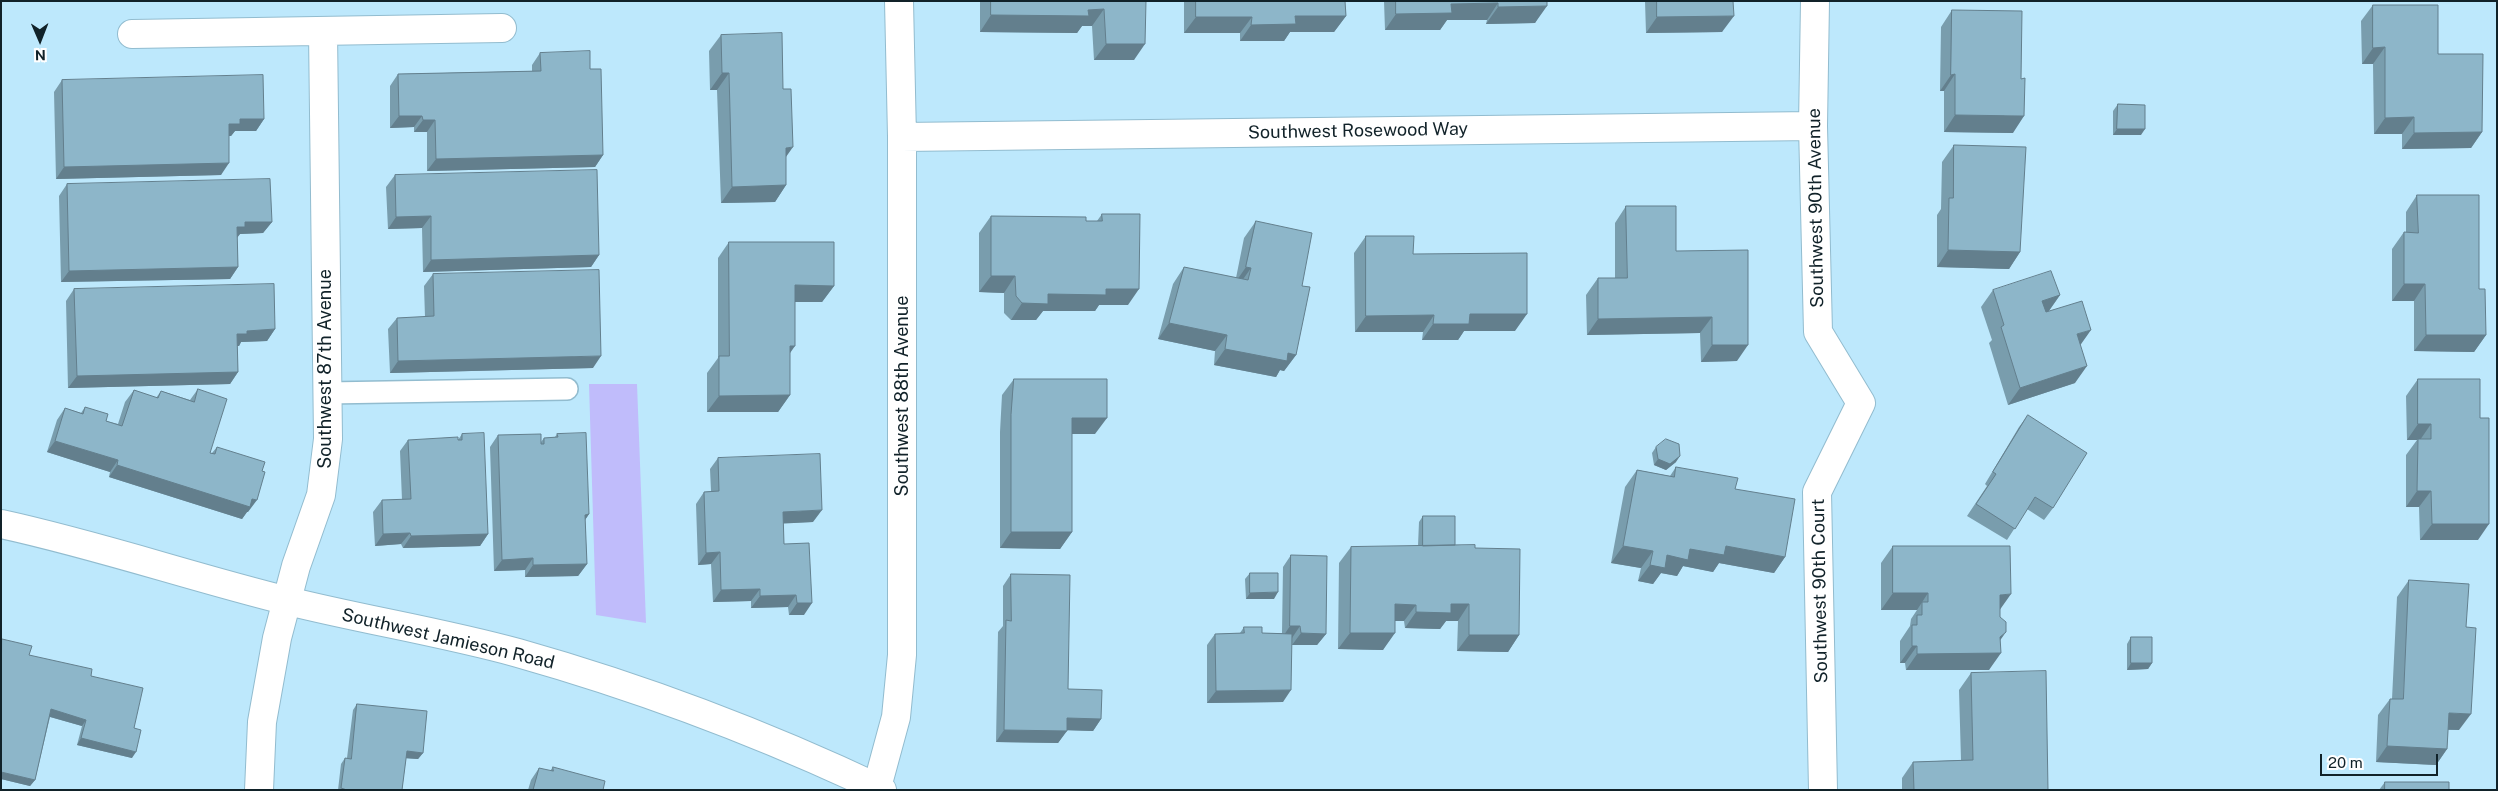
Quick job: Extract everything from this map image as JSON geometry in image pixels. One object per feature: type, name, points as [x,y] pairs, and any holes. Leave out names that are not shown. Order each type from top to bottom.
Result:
[{"type":"street","name":"Southwest 88th Avenue","points":[[879,788],[896,717],[902,655],[902,137],[899,1]]},
{"type":"street","name":"Southwest 90th Avenue","points":[[1815,1],[1813,126],[1818,332],[1861,403]]},
{"type":"street","points":[[132,34],[502,28]]},
{"type":"street","name":"Southwest 87th Avenue","points":[[259,790],[262,722],[277,638],[296,566],[321,495],[328,439],[323,31]]},
{"type":"street","name":"Southwest Rosewood Way","points":[[902,137],[1813,126]]},
{"type":"street","name":"Southwest 90th Court","points":[[1823,790],[1817,492],[1861,403]]},
{"type":"street","name":"Southwest Jamieson Road","points":[[1,524],[76,540],[286,600],[507,651],[593,676],[738,728],[879,788]]},
{"type":"lane","points":[[327,393],[567,389]]},
{"type":"shaded area","points":[[589,384],[637,384],[646,623],[596,615]]},
{"type":"building","points":[[991,1],[1146,1],[1145,44],[1106,44],[1104,9],[1088,10],[1089,16],[991,15]]},
{"type":"building","points":[[1196,1],[1345,1],[1346,16],[1295,16],[1296,24],[1251,25],[1252,17],[1196,17]]},
{"type":"building","points":[[1396,1],[1547,1],[1547,6],[1498,7],[1498,3],[1451,4],[1452,13],[1396,14]]},
{"type":"building","points":[[1657,1],[1733,1],[1734,16],[1657,17]]},
{"type":"building","points":[[2373,5],[2438,5],[2438,54],[2483,54],[2482,132],[2414,133],[2414,117],[2385,118],[2385,47],[2373,48]]},
{"type":"building","points":[[1952,10],[2022,11],[2021,79],[2025,78],[2024,116],[1955,115],[1955,74],[1951,75]]},
{"type":"building","points":[[782,33],[783,89],[791,89],[793,147],[786,148],[786,185],[732,187],[729,73],[722,73],[721,35]]},
{"type":"building","points":[[590,51],[590,69],[601,69],[603,155],[436,159],[435,120],[423,120],[422,116],[399,116],[398,74],[541,71],[540,53]]},
{"type":"building","points":[[263,75],[264,119],[240,119],[240,124],[229,124],[229,163],[64,167],[62,80]]},
{"type":"building","points":[[2118,104],[2145,105],[2145,129],[2117,129]]},
{"type":"building","points":[[1954,145],[2026,147],[2020,252],[1948,250],[1949,198],[1953,198]]},
{"type":"building","points":[[597,170],[599,255],[431,260],[431,216],[396,217],[395,175]]},
{"type":"building","points":[[270,179],[272,222],[245,222],[245,227],[237,227],[238,267],[69,271],[67,184]]},
{"type":"building","points":[[2417,195],[2479,195],[2479,289],[2485,289],[2486,335],[2426,335],[2425,284],[2404,284],[2404,232],[2418,233]]},
{"type":"building","points":[[1626,206],[1676,206],[1676,251],[1748,250],[1748,345],[1712,345],[1712,317],[1598,319],[1598,278],[1627,278]]},
{"type":"building","points":[[1102,214],[1140,214],[1139,289],[1106,289],[1106,295],[1048,294],[1048,304],[1022,303],[1016,296],[1015,276],[991,276],[991,216],[1086,217],[1086,221],[1102,221]]},
{"type":"building","points":[[1256,221],[1312,233],[1302,286],[1310,287],[1296,355],[1288,353],[1287,361],[1225,349],[1227,335],[1169,323],[1184,267],[1248,280],[1251,268],[1246,267]]},
{"type":"building","points":[[1366,236],[1414,236],[1413,254],[1527,253],[1527,314],[1470,314],[1469,324],[1433,324],[1434,315],[1366,316]]},
{"type":"building","points":[[729,242],[834,242],[834,286],[795,285],[795,346],[790,346],[790,395],[719,396],[719,356],[729,356]]},
{"type":"building","points":[[599,270],[601,356],[398,361],[397,318],[434,316],[433,274]]},
{"type":"building","points":[[2051,271],[2060,295],[2042,301],[2046,312],[2082,301],[2091,330],[2077,334],[2087,366],[2020,388],[2001,327],[2004,325],[1993,290]]},
{"type":"building","points":[[274,284],[275,329],[247,331],[247,334],[237,334],[238,372],[77,376],[74,289]]},
{"type":"building","points":[[1014,379],[1107,379],[1107,418],[1072,418],[1072,532],[1011,532],[1011,415]]},
{"type":"building","points":[[2418,379],[2480,379],[2480,418],[2489,418],[2489,524],[2432,524],[2431,491],[2417,491],[2418,439],[2431,439],[2431,424],[2418,424]]},
{"type":"building","points":[[198,389],[227,399],[210,453],[215,454],[217,447],[265,462],[262,471],[265,472],[257,500],[252,499],[250,507],[117,465],[118,460],[55,441],[65,408],[83,414],[85,407],[108,414],[106,421],[122,426],[134,390],[158,398],[161,391],[194,402]]},
{"type":"building","points":[[2028,415],[2087,453],[2053,508],[2035,497],[2015,529],[1976,504],[1996,474],[1993,472]]},
{"type":"building","points":[[484,433],[488,534],[411,536],[410,533],[383,534],[382,500],[411,499],[408,440],[458,437],[458,440],[462,440],[462,434]]},
{"type":"building","points":[[586,433],[589,514],[585,515],[587,564],[533,565],[533,558],[502,560],[498,435],[541,434],[541,444],[544,444],[544,438],[558,437],[557,434]]},
{"type":"building","points":[[1666,439],[1679,444],[1680,456],[1670,464],[1658,459],[1656,447]]},
{"type":"building","points":[[820,454],[822,510],[783,512],[784,544],[809,543],[812,603],[797,603],[796,595],[760,596],[760,589],[721,590],[720,552],[706,553],[704,492],[719,491],[718,458]]},
{"type":"building","points":[[1676,467],[1738,478],[1735,489],[1795,499],[1785,557],[1726,546],[1724,555],[1690,549],[1688,560],[1667,555],[1665,568],[1650,565],[1653,551],[1623,546],[1637,470],[1674,477]]},
{"type":"building","points":[[1423,516],[1455,516],[1455,545],[1423,546]]},
{"type":"building","points":[[1475,545],[1475,548],[1520,549],[1519,635],[1469,635],[1469,604],[1451,604],[1451,613],[1416,612],[1416,605],[1395,604],[1395,633],[1350,633],[1351,547]]},
{"type":"building","points":[[1893,546],[2010,546],[2011,594],[2000,595],[2000,617],[2006,622],[2006,632],[2000,637],[2001,653],[1917,654],[1917,646],[1912,646],[1912,625],[1917,625],[1917,615],[1922,615],[1922,602],[1928,602],[1928,593],[1893,593]]},
{"type":"building","points":[[1291,555],[1327,556],[1326,634],[1301,633],[1300,626],[1290,626]]},
{"type":"building","points":[[1250,573],[1278,573],[1278,592],[1250,593]]},
{"type":"building","points":[[1011,574],[1070,575],[1068,689],[1102,690],[1101,719],[1067,718],[1067,731],[1004,730],[1006,620],[1011,621]]},
{"type":"building","points":[[2409,580],[2469,584],[2466,627],[2476,628],[2471,714],[2449,713],[2447,749],[2387,746],[2390,699],[2403,699]]},
{"type":"building","points":[[1244,627],[1262,627],[1262,633],[1292,634],[1291,690],[1216,691],[1215,634],[1244,633]]},
{"type":"building","points":[[2131,637],[2152,637],[2152,663],[2131,663]]},
{"type":"building","points":[[2,639],[32,646],[29,655],[92,669],[91,676],[143,688],[134,728],[141,730],[136,752],[81,738],[86,720],[51,709],[35,780],[1,772]]},
{"type":"building","points":[[2046,671],[2048,790],[1914,790],[1913,762],[1973,760],[1971,673]]},
{"type":"building","points":[[357,704],[427,711],[423,753],[407,751],[402,790],[347,790],[341,788],[345,758],[351,759]]},
{"type":"building","points":[[553,767],[605,781],[603,790],[533,790],[539,768],[553,771]]},
{"type":"building","points":[[2385,782],[2449,782],[2449,790],[2385,790]]}]
